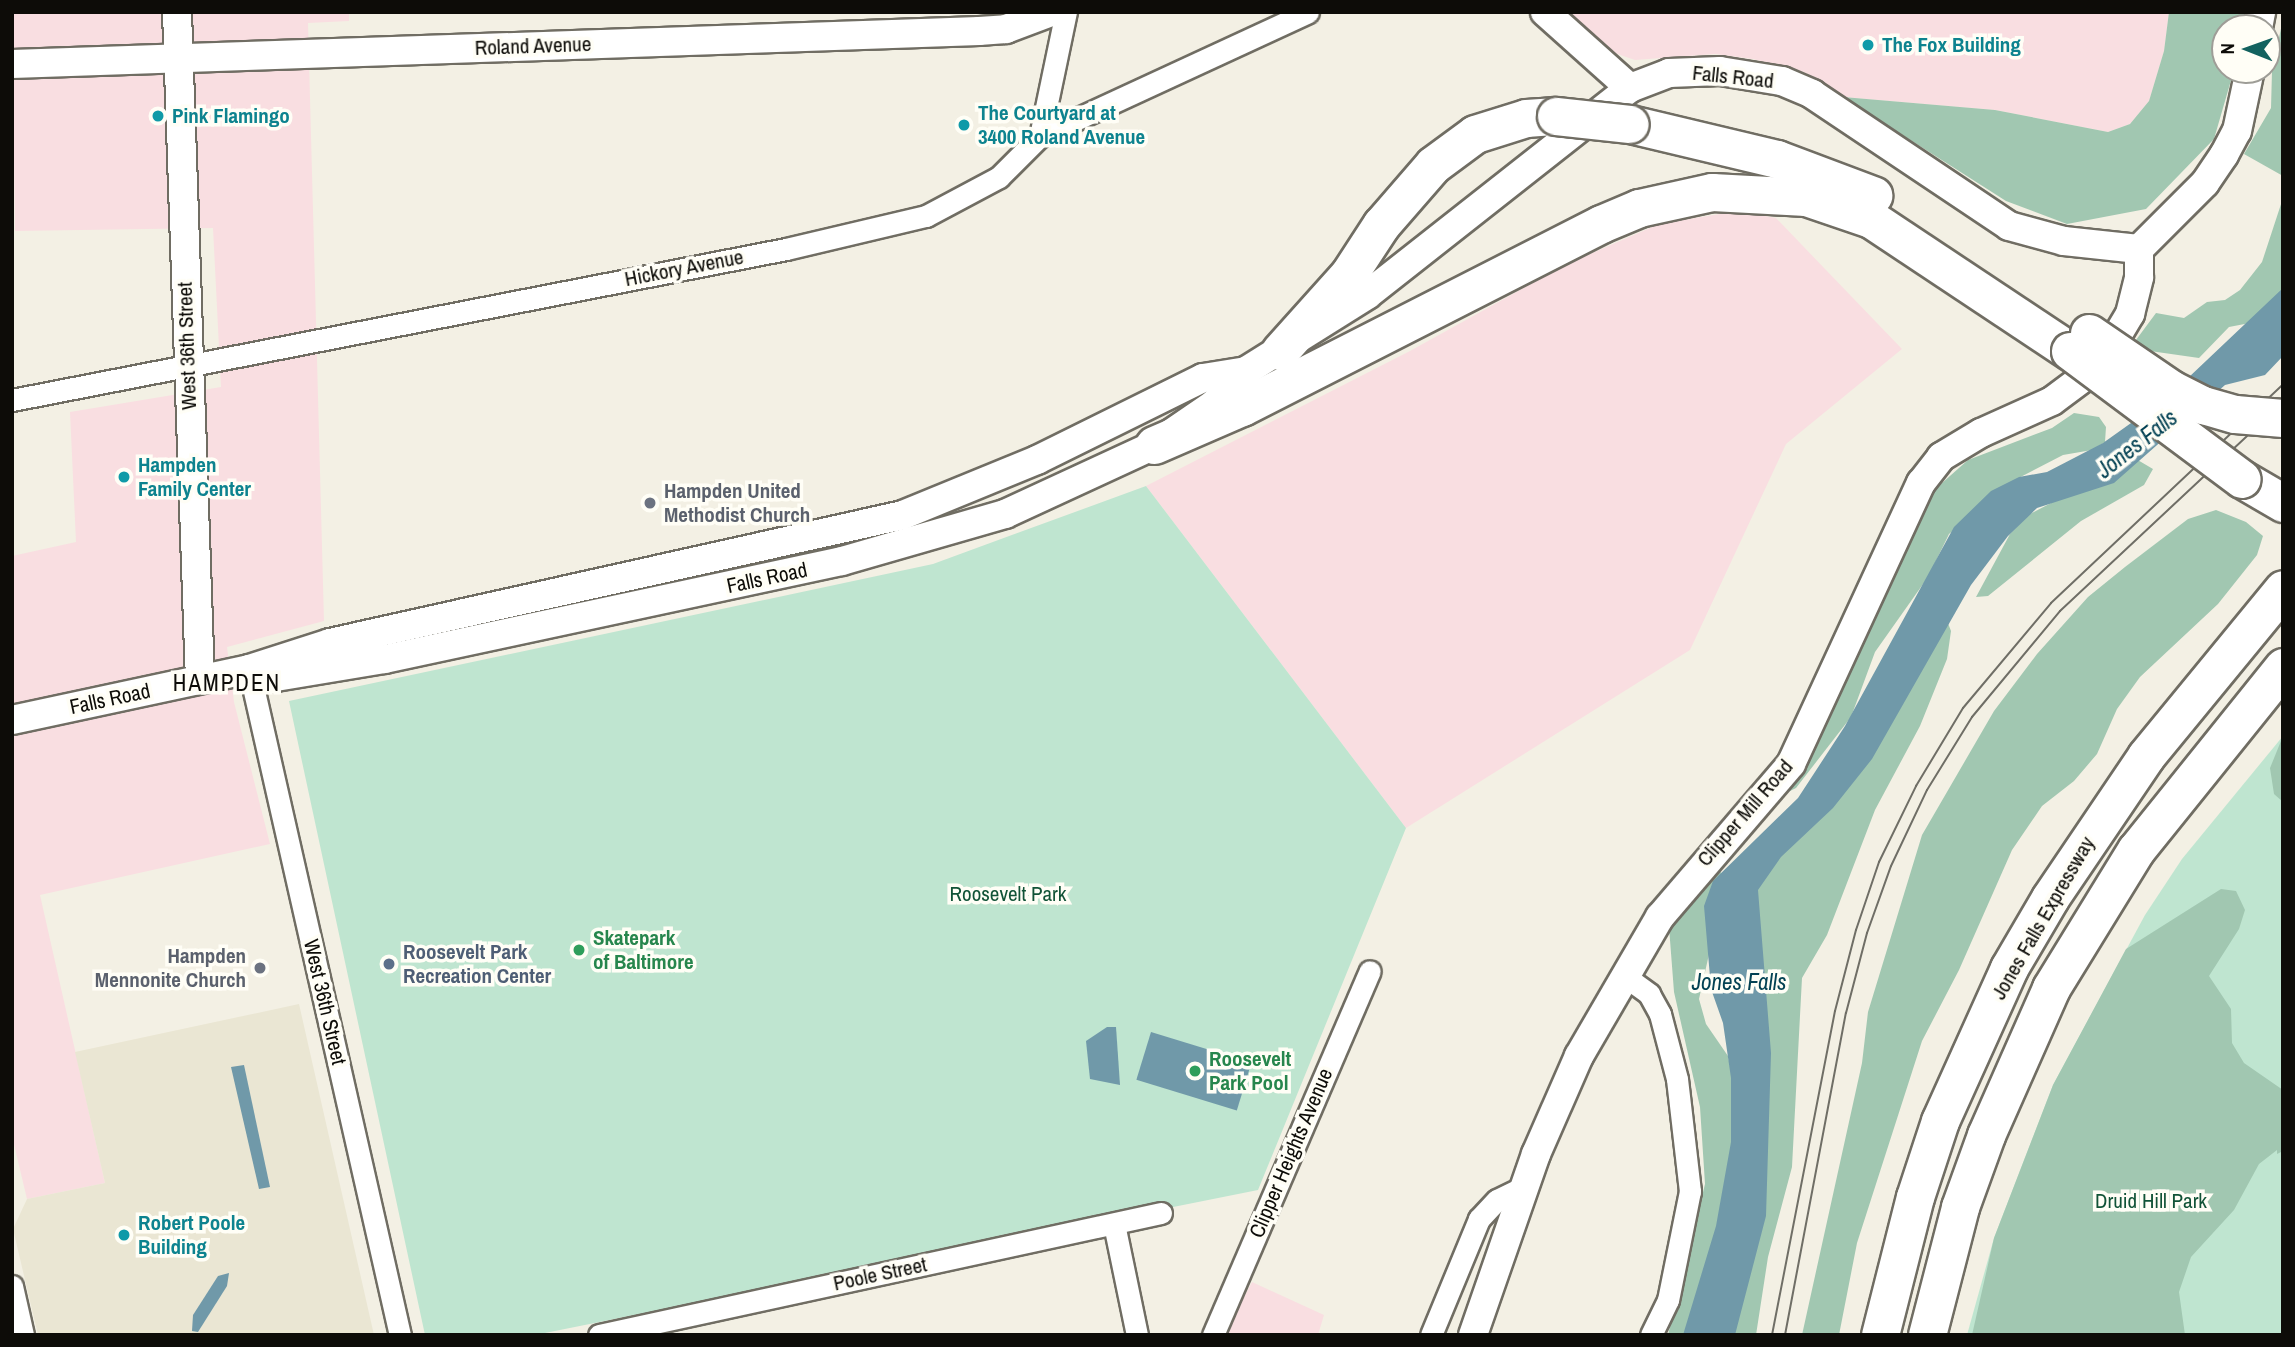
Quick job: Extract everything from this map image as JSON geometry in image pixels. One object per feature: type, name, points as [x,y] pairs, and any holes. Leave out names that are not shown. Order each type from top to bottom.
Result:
[{"type":"highway","points":[[1280,351],[1349,274],[1381,225],[1433,164],[1475,134],[1526,118],[1630,106],[1853,186],[1930,228],[2080,342],[2242,479],[2283,503]]},
{"type":"highway","points":[[1154,445],[1242,407],[1601,224],[1639,208],[1712,192],[1788,194],[1871,219],[2080,342],[2203,405],[2235,414],[2283,418]]},
{"type":"highway","name":"Jones Falls Expressway","points":[[1880,1335],[1915,1197],[1940,1121],[2009,968],[2056,888],[2146,756],[2283,589]]},
{"type":"highway","name":"Jones Falls Expressway","points":[[1927,1335],[1961,1207],[1986,1135],[2051,988],[2136,850],[2283,667]]},
{"type":"main road","name":"West 36th Street","points":[[177,12],[187,366],[200,679]]},
{"type":"main road","name":"Roland Avenue","points":[[12,64],[979,31],[1006,29],[1051,12]]},
{"type":"main road","points":[[1545,12],[1630,106]]},
{"type":"main road","name":"Falls Road","points":[[249,669],[276,677],[385,659],[880,552],[1004,514],[1154,445],[1214,404],[1246,371],[1367,295],[1630,106],[1684,72],[1731,72],[1782,81],[1812,94],[2009,226],[2064,241],[2139,249]]},
{"type":"main road","points":[[2139,249],[2205,183],[2224,155],[2236,131],[2247,84]]},
{"type":"main road","name":"Clipper Mill Road","points":[[1473,1335],[1560,1096],[1660,917],[1700,865],[1791,764],[1921,483],[1941,457],[1981,433],[2052,401],[2099,366],[2130,314],[2139,277],[2139,249]]},
{"type":"main road","name":"Falls Road","points":[[12,720],[249,669],[330,643],[903,515],[1026,466],[1203,379],[1246,371]]},
{"type":"street","points":[[1040,136],[1066,12]]},
{"type":"street","name":"Hickory Avenue","points":[[12,400],[786,249],[926,216],[999,177],[1040,136],[1308,12]]},
{"type":"street","name":"West 36th Street","points":[[249,669],[400,1335]]},
{"type":"street","name":"Clipper Heights Avenue","points":[[1213,1335],[1370,971]]},
{"type":"street","points":[[1626,978],[1648,993],[1660,1014],[1677,1079],[1690,1191],[1668,1300],[1651,1335]]},
{"type":"street","points":[[1431,1335],[1479,1219],[1497,1200],[1527,1186]]},
{"type":"street","name":"Poole Street","points":[[599,1335],[1161,1213]]},
{"type":"street","points":[[1114,1224],[1137,1335]]},
{"type":"street","points":[[12,1286],[23,1335]]},
{"type":"shaded area","points":[[12,12],[349,12],[349,21],[308,23],[324,621],[227,647],[234,702],[270,844],[40,895],[105,1183],[27,1199],[12,1136],[12,556],[76,542],[70,412],[221,387],[213,228],[15,231]]},
{"type":"shaded area","points":[[1565,12],[2169,12],[2164,51],[2149,101],[2130,124],[2108,132],[1995,110],[1843,97],[1804,72],[1753,59],[1715,54],[1635,60],[1603,49]]},
{"type":"shaded area","points":[[1738,211],[1776,218],[1902,349],[1786,444],[1690,650],[1406,828],[1146,486],[1410,351],[1567,264],[1659,224]]},
{"type":"shaded area","points":[[299,1004],[374,1335],[38,1335],[13,1229],[27,1199],[105,1183],[75,1052]]},
{"type":"shaded area","points":[[1252,1282],[1324,1315],[1318,1335],[1224,1335]]},
{"type":"green space","points":[[2169,12],[2250,12],[2211,14],[2211,84],[2230,84],[2214,139],[2146,209],[2067,224],[2006,201],[1843,97],[1995,110],[2108,132],[2130,124],[2149,101],[2164,51]]},
{"type":"green space","points":[[2283,19],[2283,176],[2244,154],[2271,108],[2272,84],[2281,84]]},
{"type":"green space","points":[[2283,198],[2283,295],[2255,322],[2229,327],[2199,358],[2143,350],[2133,344],[2156,313],[2184,318],[2207,302],[2225,300],[2240,290],[2262,262]]},
{"type":"green space","points":[[2074,413],[2099,417],[2106,427],[2105,442],[2092,450],[2063,455],[2009,483],[1949,534],[1928,577],[1875,652],[1851,717],[1796,788],[1784,794],[1924,499],[1968,460],[2052,428]]},
{"type":"green space","points":[[2136,459],[2153,469],[2144,485],[2081,521],[1988,596],[1976,597],[2010,534],[2028,515]]},
{"type":"green space","name":"Roosevelt Park","points":[[1146,486],[1406,828],[1258,1190],[535,1335],[425,1335],[289,701],[933,564]]},
{"type":"green space","points":[[2216,510],[2246,522],[2263,536],[2257,555],[2218,604],[2140,677],[2117,709],[2097,754],[2074,781],[2042,806],[2012,850],[1959,970],[1922,1041],[1857,1243],[1839,1335],[1802,1335],[1862,1063],[1868,1012],[1922,835],[1994,711],[2037,654],[2088,597],[2188,519]]},
{"type":"green space","points":[[1946,618],[1951,631],[1947,659],[1920,726],[1875,810],[1827,935],[1802,978],[1792,1167],[1768,1257],[1756,1335],[1712,1335],[1735,1269],[1741,912]]},
{"type":"green space","name":"Druid Hill Park","points":[[2283,736],[2283,1335],[1967,1335],[1994,1238],[2053,1085],[2145,915],[2182,859]]},
{"type":"green space","points":[[2283,736],[2283,802],[2274,794],[2270,768]]},
{"type":"green space","points":[[1713,864],[1726,878],[1699,999],[1706,1024],[1728,1056],[1740,1118],[1694,1335],[1668,1335],[1705,1184],[1700,1107],[1674,992],[1669,927]]},
{"type":"green space","name":"Druid Hill Park","points":[[2221,889],[2236,891],[2245,910],[2239,929],[2209,976],[2231,1009],[2232,1043],[2244,1063],[2283,1090],[2283,1151],[2277,1154],[2277,1150],[2259,1164],[2234,1210],[2191,1257],[2179,1292],[2185,1335],[1972,1335],[1994,1238],[2053,1085],[2126,949]]},
{"type":"water","name":"Jones Falls","points":[[2283,288],[2283,356],[2265,375],[2225,385],[2114,483],[2037,508],[2008,536],[1971,585],[1872,759],[1833,808],[1781,857],[1758,890],[1771,1053],[1766,1216],[1735,1335],[1683,1335],[1716,1226],[1731,1142],[1731,1078],[1723,1023],[1711,989],[1704,906],[1713,881],[1798,798],[1845,726],[1954,527],[1991,491],[2019,477],[2047,472],[2103,443],[2169,396]]},
{"type":"water","points":[[1107,1027],[1116,1027],[1120,1085],[1090,1079],[1086,1041]]},
{"type":"water","name":"Roosevelt Park Pool","points":[[1151,1032],[1251,1063],[1237,1111],[1136,1080]]},
{"type":"water","points":[[244,1065],[270,1187],[259,1189],[231,1067]]},
{"type":"water","points":[[229,1273],[227,1286],[198,1332],[192,1331],[193,1315],[218,1276]]},
{"type":"tram line","points":[[1772,1335],[1835,1011],[1856,930],[1879,862],[1916,786],[1963,708],[2051,603],[2283,384]]},
{"type":"tram line","points":[[1785,1335],[1846,1013],[1867,933],[1891,866],[1927,790],[1972,717],[2060,611],[2283,402]]},
{"type":"place","name":"The Fox Building","points":[[1868,45]]},
{"type":"place","name":"Pink Flamingo","points":[[158,116]]},
{"type":"place","name":"The Courtyard at 3400 Roland Avenue","points":[[964,125]]},
{"type":"place","name":"Hampden Family Center","points":[[124,477]]},
{"type":"place","name":"Hampden United Methodist Church","points":[[650,503]]},
{"type":"place","name":"Skatepark of Baltimore","points":[[579,950]]},
{"type":"place","name":"Roosevelt Park Recreation Center","points":[[389,964]]},
{"type":"place","name":"Hampden Mennonite Church","points":[[260,968]]},
{"type":"place","name":"Roosevelt Park Pool","points":[[1195,1071]]},
{"type":"place","name":"Robert Poole Building","points":[[124,1235]]},
{"type":"district","name":"HAMPDEN","points":[[227,683]]}]
